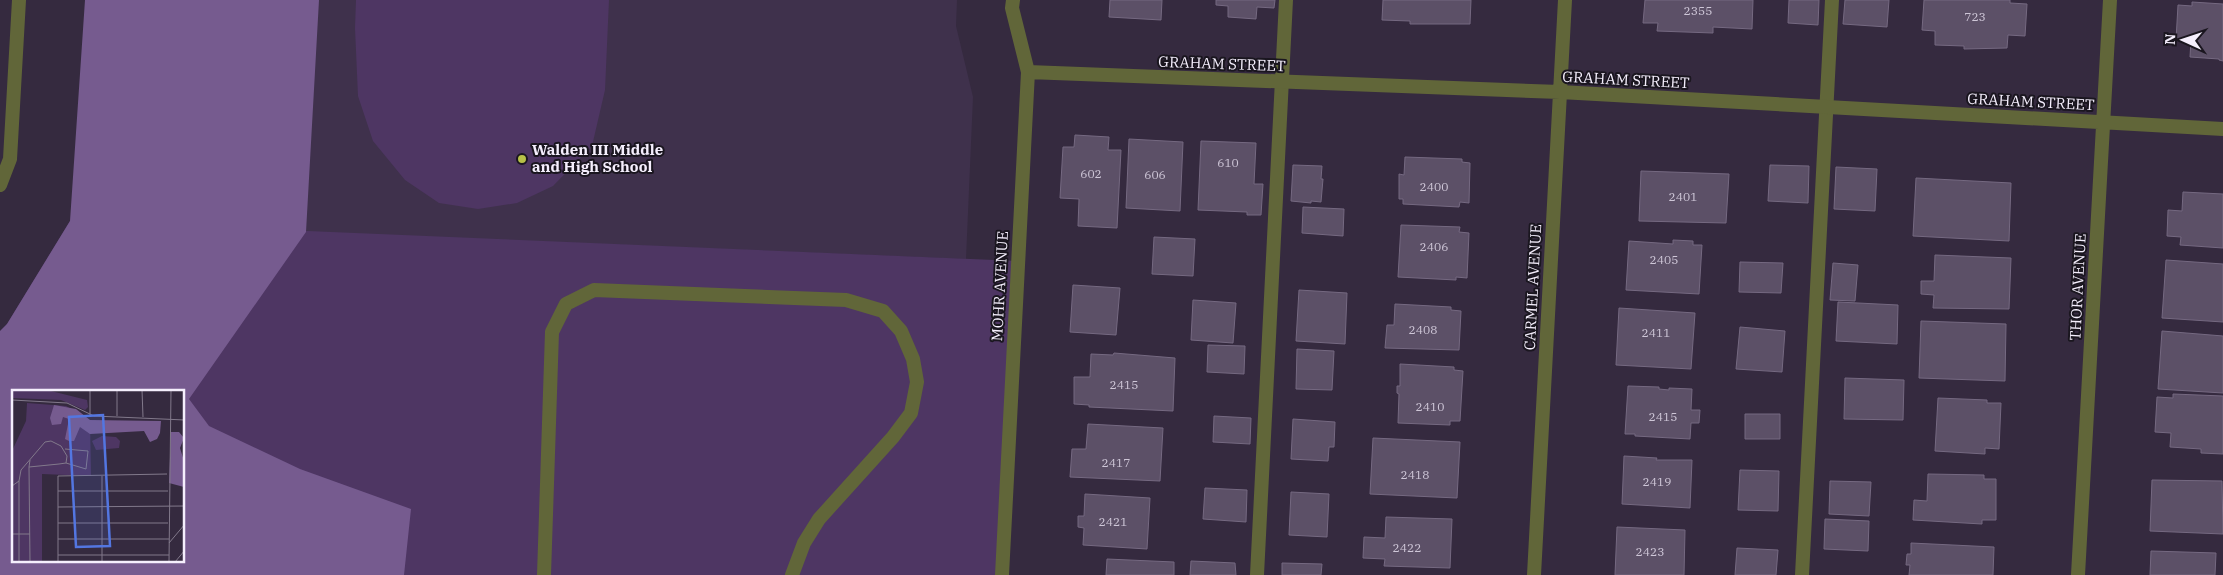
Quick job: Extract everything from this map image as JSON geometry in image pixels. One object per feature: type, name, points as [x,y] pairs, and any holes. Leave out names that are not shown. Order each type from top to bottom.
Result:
[{"type":"street","points":[[0,185],[10,159],[19,0]]},
{"type":"street","name":"MOHR AVENUE","points":[[1002,575],[1028,72],[1012,8],[1012,0]]},
{"type":"street","points":[[1257,575],[1286,0]]},
{"type":"street","name":"CARMEL AVENUE","points":[[1534,575],[1565,0]]},
{"type":"street","points":[[1802,575],[1832,0]]},
{"type":"street","name":"THOR AVENUE","points":[[2078,575],[2110,0]]},
{"type":"street","name":"GRAHAM STREET","points":[[1028,72],[1560,92],[2223,129]]},
{"type":"street","points":[[544,575],[552,332],[566,304],[594,290],[846,300],[883,311],[900,331],[913,359],[917,382],[911,413],[893,437],[819,519],[804,543],[792,575]]},
{"type":"shaded area","name":"Walden III Middle and High School","points":[[85,0],[957,0],[956,26],[973,97],[966,259],[306,232]]},
{"type":"shaded area","points":[[85,0],[319,0],[306,232],[189,399],[209,426],[300,469],[411,509],[404,575],[0,575],[0,331],[7,324],[70,221]]},
{"type":"shaded area","points":[[356,0],[609,0],[605,90],[592,146],[553,186],[517,203],[478,209],[439,203],[405,180],[373,141],[358,96],[355,28]]},
{"type":"shaded area","points":[[70,221],[1018,261],[1002,575],[0,575],[0,331],[7,324]]},
{"type":"building","points":[[1110,0],[1162,0],[1161,20],[1109,17]]},
{"type":"building","points":[[1216,0],[1275,0],[1274,8],[1257,7],[1256,19],[1228,17],[1228,6],[1216,5]]},
{"type":"building","points":[[1383,0],[1471,0],[1470,24],[1410,24],[1410,21],[1382,20]]},
{"type":"building","points":[[1645,0],[1753,0],[1752,29],[1713,27],[1713,33],[1657,31],[1658,23],[1643,23]]},
{"type":"building","points":[[1789,0],[1819,0],[1818,25],[1788,23]]},
{"type":"building","points":[[1845,0],[1889,0],[1887,27],[1843,24]]},
{"type":"building","points":[[1924,0],[2010,0],[2010,3],[2027,4],[2025,36],[2008,35],[2007,48],[1964,49],[1964,46],[1935,45],[1935,31],[1922,30]]},
{"type":"building","points":[[2192,2],[2223,4],[2223,61],[2219,59],[2190,57],[2191,40],[2176,40],[2178,5],[2192,6]]},
{"type":"building","points":[[1075,135],[1109,137],[1108,150],[1121,150],[1117,228],[1078,226],[1079,199],[1060,198],[1063,147],[1074,147]]},
{"type":"building","points":[[1129,139],[1183,142],[1180,211],[1126,208]]},
{"type":"building","points":[[1201,141],[1256,143],[1254,184],[1263,184],[1261,215],[1247,215],[1247,212],[1198,210]]},
{"type":"building","points":[[1405,157],[1462,159],[1462,162],[1470,163],[1469,203],[1460,202],[1459,207],[1403,204],[1403,199],[1399,199],[1399,174],[1404,175]]},
{"type":"building","points":[[1293,165],[1322,166],[1321,202],[1291,201]]},
{"type":"building","points":[[1770,165],[1809,166],[1808,203],[1768,201]]},
{"type":"building","points":[[1836,167],[1877,169],[1875,211],[1834,209]]},
{"type":"building","points":[[1641,171],[1729,174],[1726,223],[1639,221]]},
{"type":"building","points":[[1916,178],[2011,183],[2009,241],[1913,236]]},
{"type":"building","points":[[2183,192],[2223,194],[2223,248],[2180,245],[2181,237],[2167,236],[2168,210],[2182,211]]},
{"type":"building","points":[[1303,207],[1344,209],[1343,236],[1302,233]]},
{"type":"building","points":[[1401,225],[1460,227],[1459,232],[1469,233],[1467,278],[1456,277],[1456,280],[1398,277]]},
{"type":"building","points":[[1154,237],[1195,239],[1193,276],[1152,274]]},
{"type":"building","points":[[1673,240],[1693,241],[1693,245],[1702,245],[1699,294],[1626,290],[1629,241],[1673,244]]},
{"type":"building","points":[[1935,255],[2011,258],[2009,309],[1933,308],[1934,295],[1921,294],[1921,281],[1934,281]]},
{"type":"building","points":[[2166,260],[2223,264],[2223,322],[2162,318]]},
{"type":"building","points":[[1740,262],[1783,263],[1781,293],[1739,292]]},
{"type":"building","points":[[1833,263],[1858,265],[1855,301],[1830,300]]},
{"type":"building","points":[[1073,285],[1120,288],[1116,335],[1070,332]]},
{"type":"building","points":[[1299,290],[1347,293],[1345,344],[1296,341]]},
{"type":"building","points":[[1193,300],[1236,303],[1233,343],[1191,340]]},
{"type":"building","points":[[1838,302],[1898,305],[1897,344],[1836,341]]},
{"type":"building","points":[[1395,304],[1451,307],[1451,310],[1461,311],[1459,350],[1385,348],[1387,325],[1394,325]]},
{"type":"building","points":[[1619,308],[1695,313],[1691,369],[1616,365]]},
{"type":"building","points":[[1921,321],[2006,324],[2005,381],[1919,378]]},
{"type":"building","points":[[1740,327],[1785,331],[1782,372],[1736,369]]},
{"type":"building","points":[[2162,331],[2223,336],[2223,393],[2158,389]]},
{"type":"building","points":[[1208,345],[1245,346],[1244,374],[1207,372]]},
{"type":"building","points":[[1297,349],[1334,351],[1332,390],[1296,389]]},
{"type":"building","points":[[1114,353],[1175,358],[1173,411],[1089,407],[1089,405],[1074,404],[1074,377],[1090,377],[1091,354],[1113,355]]},
{"type":"building","points":[[1400,364],[1454,367],[1454,370],[1463,371],[1460,421],[1450,421],[1450,425],[1398,423],[1399,394],[1397,393],[1397,386],[1400,386]]},
{"type":"building","points":[[1845,378],[1904,380],[1903,420],[1844,419]]},
{"type":"building","points":[[1628,386],[1659,387],[1659,389],[1669,390],[1669,388],[1692,389],[1691,410],[1700,410],[1699,423],[1691,423],[1690,439],[1625,434]]},
{"type":"building","points":[[2173,394],[2223,396],[2223,454],[2201,453],[2201,449],[2170,447],[2171,433],[2155,432],[2157,397],[2173,398]]},
{"type":"building","points":[[1938,398],[1987,400],[1987,403],[2001,403],[1999,449],[1985,448],[1985,454],[1935,451]]},
{"type":"building","points":[[1745,414],[1780,414],[1780,439],[1745,439]]},
{"type":"building","points":[[1214,416],[1251,418],[1250,444],[1213,442]]},
{"type":"building","points":[[1293,419],[1335,422],[1334,447],[1329,447],[1328,461],[1291,459]]},
{"type":"building","points":[[1088,424],[1163,428],[1160,481],[1070,477],[1072,449],[1086,449]]},
{"type":"building","points":[[1373,438],[1460,442],[1457,498],[1370,494]]},
{"type":"building","points":[[1624,456],[1657,458],[1656,460],[1692,460],[1690,508],[1622,504]]},
{"type":"building","points":[[1740,470],[1779,471],[1778,511],[1738,510]]},
{"type":"building","points":[[1928,474],[1984,475],[1984,479],[1996,479],[1996,520],[1982,520],[1982,524],[1913,520],[1914,500],[1927,501]]},
{"type":"building","points":[[2152,480],[2222,481],[2223,534],[2150,531]]},
{"type":"building","points":[[1830,481],[1871,482],[1869,516],[1829,514]]},
{"type":"building","points":[[1205,488],[1247,490],[1246,522],[1203,519]]},
{"type":"building","points":[[1291,492],[1329,494],[1327,537],[1289,535]]},
{"type":"building","points":[[1085,494],[1150,498],[1147,549],[1083,545],[1084,528],[1078,527],[1078,516],[1084,516]]},
{"type":"building","points":[[1386,517],[1452,519],[1450,568],[1384,566],[1385,559],[1363,558],[1364,537],[1385,538]]},
{"type":"building","points":[[1825,519],[1869,521],[1868,551],[1824,549]]},
{"type":"building","points":[[1617,527],[1685,530],[1684,575],[1615,575]]},
{"type":"building","points":[[1911,543],[1994,547],[1993,575],[1909,575],[1910,565],[1906,565],[1907,554],[1911,554]]},
{"type":"building","points":[[1737,548],[1778,550],[1776,575],[1735,575]]},
{"type":"building","points":[[2151,551],[2216,553],[2215,575],[2150,575]]},
{"type":"building","points":[[1107,559],[1174,562],[1174,575],[1106,575]]},
{"type":"building","points":[[1191,561],[1235,563],[1236,575],[1190,575]]},
{"type":"building","points":[[1282,563],[1322,564],[1321,575],[1282,575]]},
{"type":"place","name":"Walden III Middle and High School","points":[[522,159]]}]
